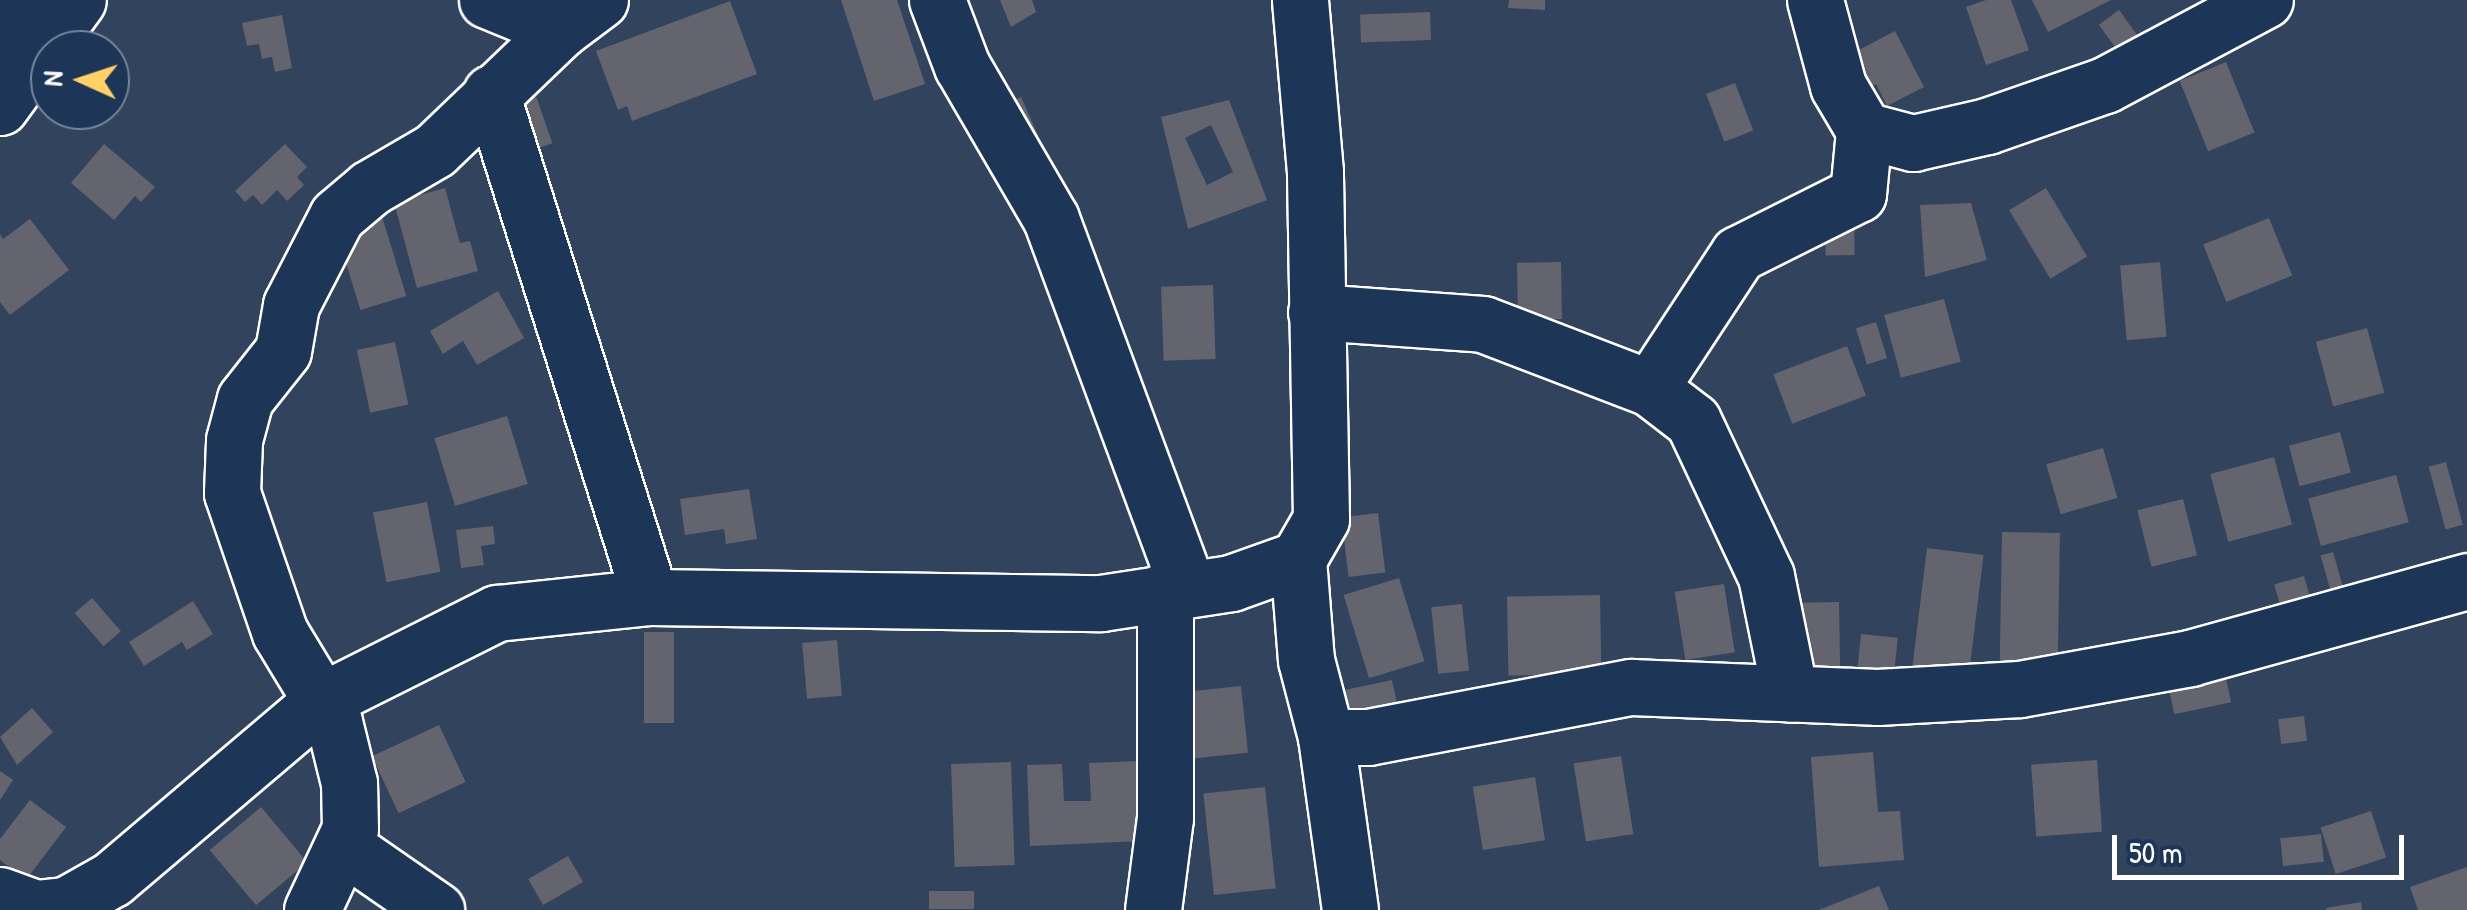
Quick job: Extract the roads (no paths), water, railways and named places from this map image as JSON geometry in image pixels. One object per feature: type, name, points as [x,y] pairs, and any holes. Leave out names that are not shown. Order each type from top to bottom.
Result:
[{"type":"street","points":[[487,0],[580,15]]},
{"type":"street","points":[[937,0],[962,66],[1059,237],[1176,589],[1164,818],[1153,910]]},
{"type":"street","points":[[1300,0],[1315,172],[1321,519],[1298,559],[1306,660],[1326,737],[1350,910]]},
{"type":"street","points":[[1650,388],[1738,254],[1858,194],[1864,130],[1838,86],[1814,0]]},
{"type":"street","points":[[1864,130],[1913,143],[1987,126],[2105,85],[2264,0]]},
{"type":"street","points":[[312,910],[345,847],[349,783],[323,700],[296,666],[280,632],[232,493],[234,440],[245,399],[284,351],[291,304],[337,216],[370,188],[435,150],[580,15]]},
{"type":"street","points":[[0,107],[32,22]]},
{"type":"street","points":[[491,94],[650,597]]},
{"type":"street","points":[[1316,312],[1484,324],[1650,388],[1693,422],[1726,484],[1766,576],[1790,694]]},
{"type":"street","points":[[0,896],[36,908],[66,905],[112,879],[323,700],[496,614],[650,597],[1100,603],[1231,582],[1298,559]]},
{"type":"street","points":[[1326,737],[1368,737],[1631,686],[1878,698],[2102,678],[2467,581]]},
{"type":"street","points":[[345,847],[436,910]]}]
